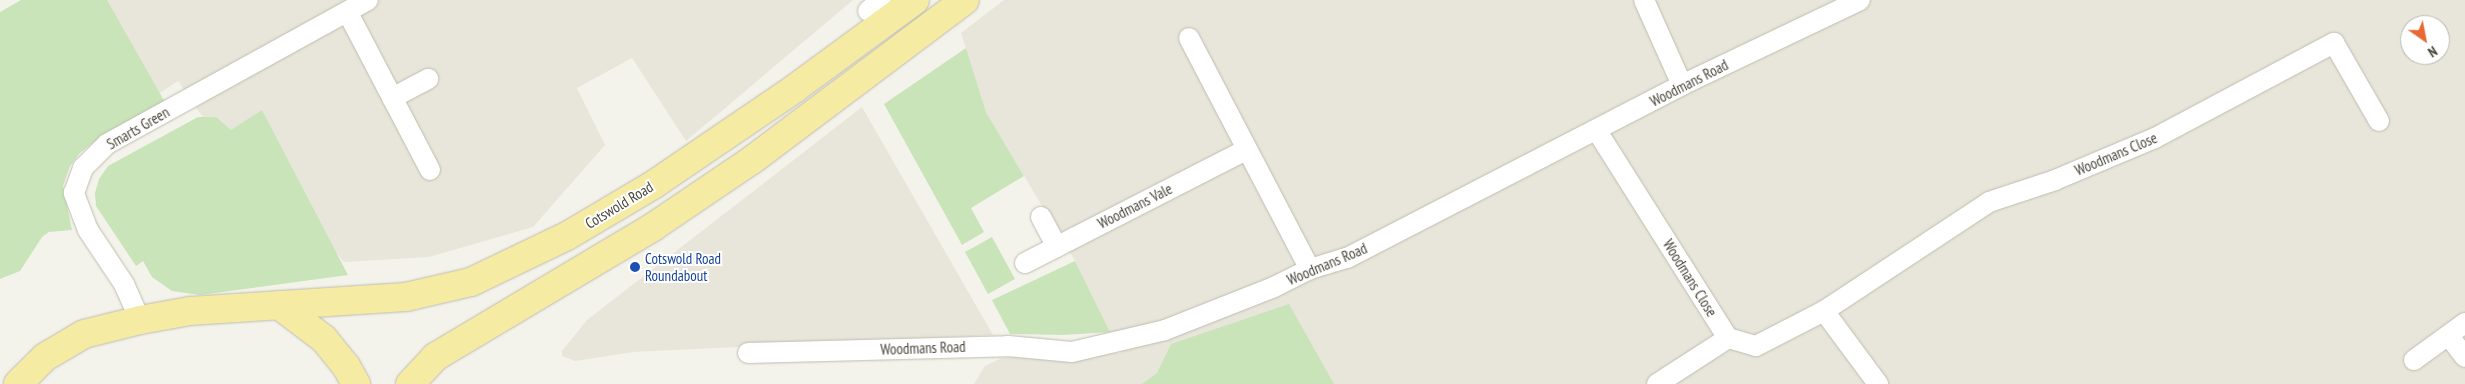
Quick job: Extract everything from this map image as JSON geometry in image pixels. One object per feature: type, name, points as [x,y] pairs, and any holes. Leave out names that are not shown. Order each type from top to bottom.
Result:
[{"type":"main road","name":"Cotswold Road","points":[[18,384],[45,357],[84,334],[140,320],[190,311],[406,297],[471,282],[568,236],[653,185],[794,89],[915,0]]},
{"type":"main road","points":[[410,384],[435,357],[637,237],[752,160],[964,0]]},
{"type":"main road","points":[[279,305],[324,339],[346,366],[356,384]]},
{"type":"street","name":"Smarts Green","points":[[140,320],[124,284],[88,230],[74,193],[83,168],[107,144],[348,13],[368,0]]},
{"type":"street","points":[[1644,0],[1682,85]]},
{"type":"street","name":"Woodmans Road","points":[[748,353],[1008,346],[1072,352],[1165,330],[1274,287],[1310,269],[1347,258],[1597,131],[1682,85],[1860,0]]},
{"type":"street","points":[[348,13],[430,170]]},
{"type":"street","points":[[1189,38],[1310,269]]},
{"type":"street","name":"Woodmans Close","points":[[1597,131],[1728,338],[1756,346],[1824,312],[1989,202],[2055,180],[2155,138],[2334,43],[2379,121]]},
{"type":"street","points":[[392,98],[428,79]]},
{"type":"street","name":"Woodmans Vale","points":[[1025,263],[1246,150]]},
{"type":"street","points":[[1041,218],[1057,247]]},
{"type":"street","points":[[1824,312],[1878,384]]},
{"type":"street","points":[[2414,360],[2465,323]]},
{"type":"street","points":[[2449,336],[2465,357]]},
{"type":"street","points":[[1657,384],[1728,338]]},
{"type":"shaded area","points":[[97,0],[853,0],[686,141],[632,58],[577,88],[605,145],[533,227],[429,257],[344,262],[299,208],[247,181],[178,81],[152,98]]},
{"type":"shaded area","points":[[1004,0],[2465,0],[2465,384],[974,384],[985,366],[1002,358],[1120,353],[1075,261],[986,112],[961,33]]},
{"type":"shaded area","points":[[862,107],[993,335],[633,352],[575,361],[562,356],[562,351],[587,320]]},
{"type":"green space","points":[[21,0],[107,0],[166,104],[99,138],[80,153],[70,166],[63,186],[72,230],[49,232],[42,237],[20,271],[0,279],[0,12]]},
{"type":"green space","points":[[966,48],[986,112],[1024,176],[971,208],[984,232],[962,245],[884,104]]},
{"type":"green space","points":[[262,110],[348,275],[200,295],[172,291],[152,277],[143,261],[136,266],[96,206],[95,193],[99,179],[108,166],[198,117],[216,117],[231,130]]},
{"type":"green space","points":[[992,237],[1015,279],[988,294],[965,252]]},
{"type":"green space","points":[[1075,261],[1110,332],[1063,335],[1010,334],[992,300]]},
{"type":"green space","points":[[1289,304],[1334,384],[1142,384],[1157,373],[1171,344]]},
{"type":"place","name":"Cotswold Road Roundabout","points":[[635,267]]}]
